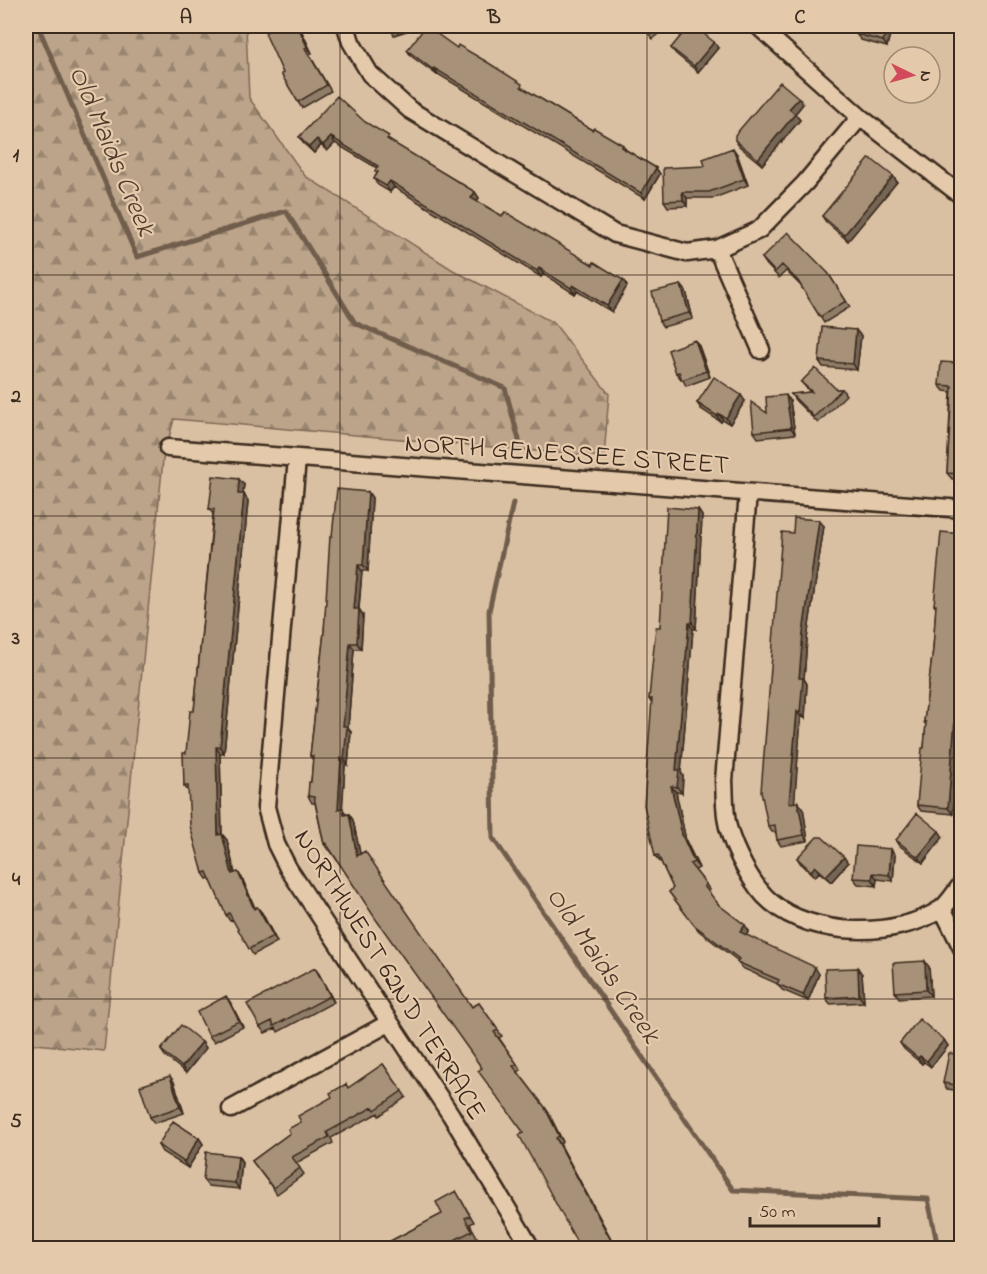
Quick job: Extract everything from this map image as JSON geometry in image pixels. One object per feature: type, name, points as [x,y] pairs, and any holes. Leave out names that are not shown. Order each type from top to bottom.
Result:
[{"type":"street","points":[[346,26],[351,42],[370,74],[410,110],[615,234],[687,253],[717,249],[759,230],[805,183],[860,117]]},
{"type":"street","points":[[767,28],[860,117],[962,196]]},
{"type":"street","points":[[717,249],[761,350]]},
{"type":"street","name":"NORTH GENESSEE STREET","points":[[168,448],[962,509]]},
{"type":"street","name":"NORTHWEST 62ND TERRACE","points":[[297,459],[266,807],[276,844],[288,868],[451,1115],[531,1248]]},
{"type":"street","points":[[748,493],[724,781],[727,826],[742,864],[770,902],[808,924],[852,929],[898,927],[942,908],[962,884]]},
{"type":"street","points":[[942,908],[962,948]]},
{"type":"street","points":[[231,1109],[389,1023]]},
{"type":"green space","points":[[26,26],[246,26],[249,98],[305,176],[453,270],[554,323],[609,394],[604,457],[174,419],[163,460],[104,1051],[26,1043]]},
{"type":"building","points":[[267,26],[298,26],[307,47],[305,48],[327,85],[298,102],[281,74],[283,73],[265,33],[268,31]]},
{"type":"building","points":[[426,26],[457,48],[458,45],[487,62],[522,84],[521,87],[592,130],[594,128],[623,145],[621,147],[656,168],[641,193],[434,68],[432,69],[407,50]]},
{"type":"building","points":[[643,26],[658,26],[649,33]]},
{"type":"building","points":[[689,26],[694,26],[714,42],[694,66],[671,48]]},
{"type":"building","points":[[858,26],[887,26],[883,41],[856,34]]},
{"type":"building","points":[[780,82],[799,98],[789,109],[795,114],[758,159],[735,140],[735,135]]},
{"type":"building","points":[[337,96],[365,122],[389,136],[387,139],[475,192],[471,198],[502,216],[505,212],[593,265],[594,262],[623,280],[607,306],[573,285],[571,288],[539,268],[537,271],[390,181],[386,186],[374,179],[378,166],[331,137],[323,145],[317,139],[309,147],[299,137]]},
{"type":"building","points":[[733,148],[744,179],[709,192],[682,192],[683,200],[664,201],[663,168],[705,166],[703,159]]},
{"type":"building","points":[[870,158],[893,176],[844,235],[822,216]]},
{"type":"building","points":[[788,232],[828,273],[846,301],[820,317],[798,281],[782,265],[775,272],[762,258]]},
{"type":"building","points":[[962,254],[962,474],[947,473],[952,386],[939,385],[941,362],[957,363]]},
{"type":"building","points":[[681,285],[689,313],[659,321],[652,292]]},
{"type":"building","points":[[822,327],[856,330],[853,364],[819,361]]},
{"type":"building","points":[[695,340],[706,371],[682,380],[679,372],[676,373],[668,350]]},
{"type":"building","points":[[815,368],[836,389],[842,389],[814,417],[791,394],[812,392],[801,382]]},
{"type":"building","points":[[714,377],[741,395],[726,418],[719,414],[717,416],[697,403]]},
{"type":"building","points":[[786,395],[791,428],[754,432],[751,402],[767,413],[766,397]]},
{"type":"building","points":[[213,476],[239,479],[238,494],[244,494],[220,747],[216,747],[218,835],[222,834],[232,874],[238,872],[254,909],[257,907],[273,936],[249,949],[229,913],[226,915],[207,872],[203,873],[190,826],[188,786],[184,786],[183,753],[186,753],[190,711],[194,711],[214,509],[209,509]]},
{"type":"building","points":[[337,489],[368,492],[363,565],[358,565],[354,609],[359,609],[357,643],[350,643],[343,726],[347,726],[344,759],[341,758],[338,809],[343,808],[344,815],[349,814],[357,856],[365,851],[472,1007],[479,1003],[498,1030],[494,1032],[517,1064],[513,1066],[544,1106],[559,1136],[556,1138],[615,1248],[580,1248],[519,1135],[524,1133],[478,1071],[482,1068],[375,918],[326,843],[324,844],[314,797],[308,796],[313,756],[310,756],[324,632],[330,536],[332,536]]},
{"type":"building","points":[[667,507],[698,510],[692,623],[689,623],[676,770],[679,770],[677,787],[671,786],[682,835],[694,862],[690,864],[719,905],[745,925],[740,932],[815,967],[803,995],[777,984],[779,980],[737,962],[739,959],[694,925],[669,892],[673,888],[658,855],[655,856],[644,805],[652,699],[649,699],[656,627],[660,627]]},
{"type":"building","points":[[794,518],[819,520],[803,633],[799,678],[803,678],[800,712],[797,711],[789,803],[798,802],[804,835],[777,840],[775,825],[768,826],[761,791],[782,532],[793,533]]},
{"type":"building","points":[[941,532],[962,534],[962,677],[961,681],[958,681],[948,808],[917,805],[933,649],[936,605],[934,605]]},
{"type":"building","points":[[917,813],[939,831],[918,857],[896,840]]},
{"type":"building","points":[[817,837],[822,837],[844,857],[826,876],[815,866],[811,871],[797,858]]},
{"type":"building","points":[[856,846],[891,849],[889,875],[873,873],[872,879],[853,878]]},
{"type":"building","points":[[925,961],[926,990],[895,992],[893,963]]},
{"type":"building","points":[[315,968],[330,996],[274,1026],[272,1021],[260,1027],[247,1004]]},
{"type":"building","points":[[858,968],[859,996],[826,998],[825,969]]},
{"type":"building","points":[[226,996],[239,1021],[209,1036],[197,1012]]},
{"type":"building","points":[[919,1019],[944,1040],[927,1061],[920,1056],[918,1058],[900,1043]]},
{"type":"building","points":[[181,1025],[202,1042],[182,1067],[161,1050]]},
{"type":"building","points":[[949,1053],[962,1055],[962,1086],[943,1083]]},
{"type":"building","points":[[383,1064],[402,1091],[375,1110],[373,1107],[327,1132],[329,1137],[292,1157],[300,1168],[273,1188],[252,1161],[290,1133],[288,1129],[301,1122],[298,1116],[332,1097],[330,1093],[346,1084],[348,1088]]},
{"type":"building","points":[[170,1076],[180,1107],[150,1117],[140,1086]]},
{"type":"building","points":[[173,1121],[199,1138],[184,1162],[158,1145]]},
{"type":"building","points":[[206,1152],[238,1156],[235,1183],[203,1180]]},
{"type":"building","points":[[456,1191],[470,1216],[465,1218],[472,1231],[439,1248],[377,1248],[442,1214],[436,1202]]},
{"type":"building","points":[[26,1237],[32,1244],[32,1248],[26,1248]]},
{"type":"waterway","name":"Old Maids Creek","points":[[38,26],[137,257],[286,211],[355,323],[505,388],[519,440]]},
{"type":"waterway","name":"Old Maids Creek","points":[[513,503],[489,611],[493,838],[733,1190],[928,1199],[938,1248]]}]
